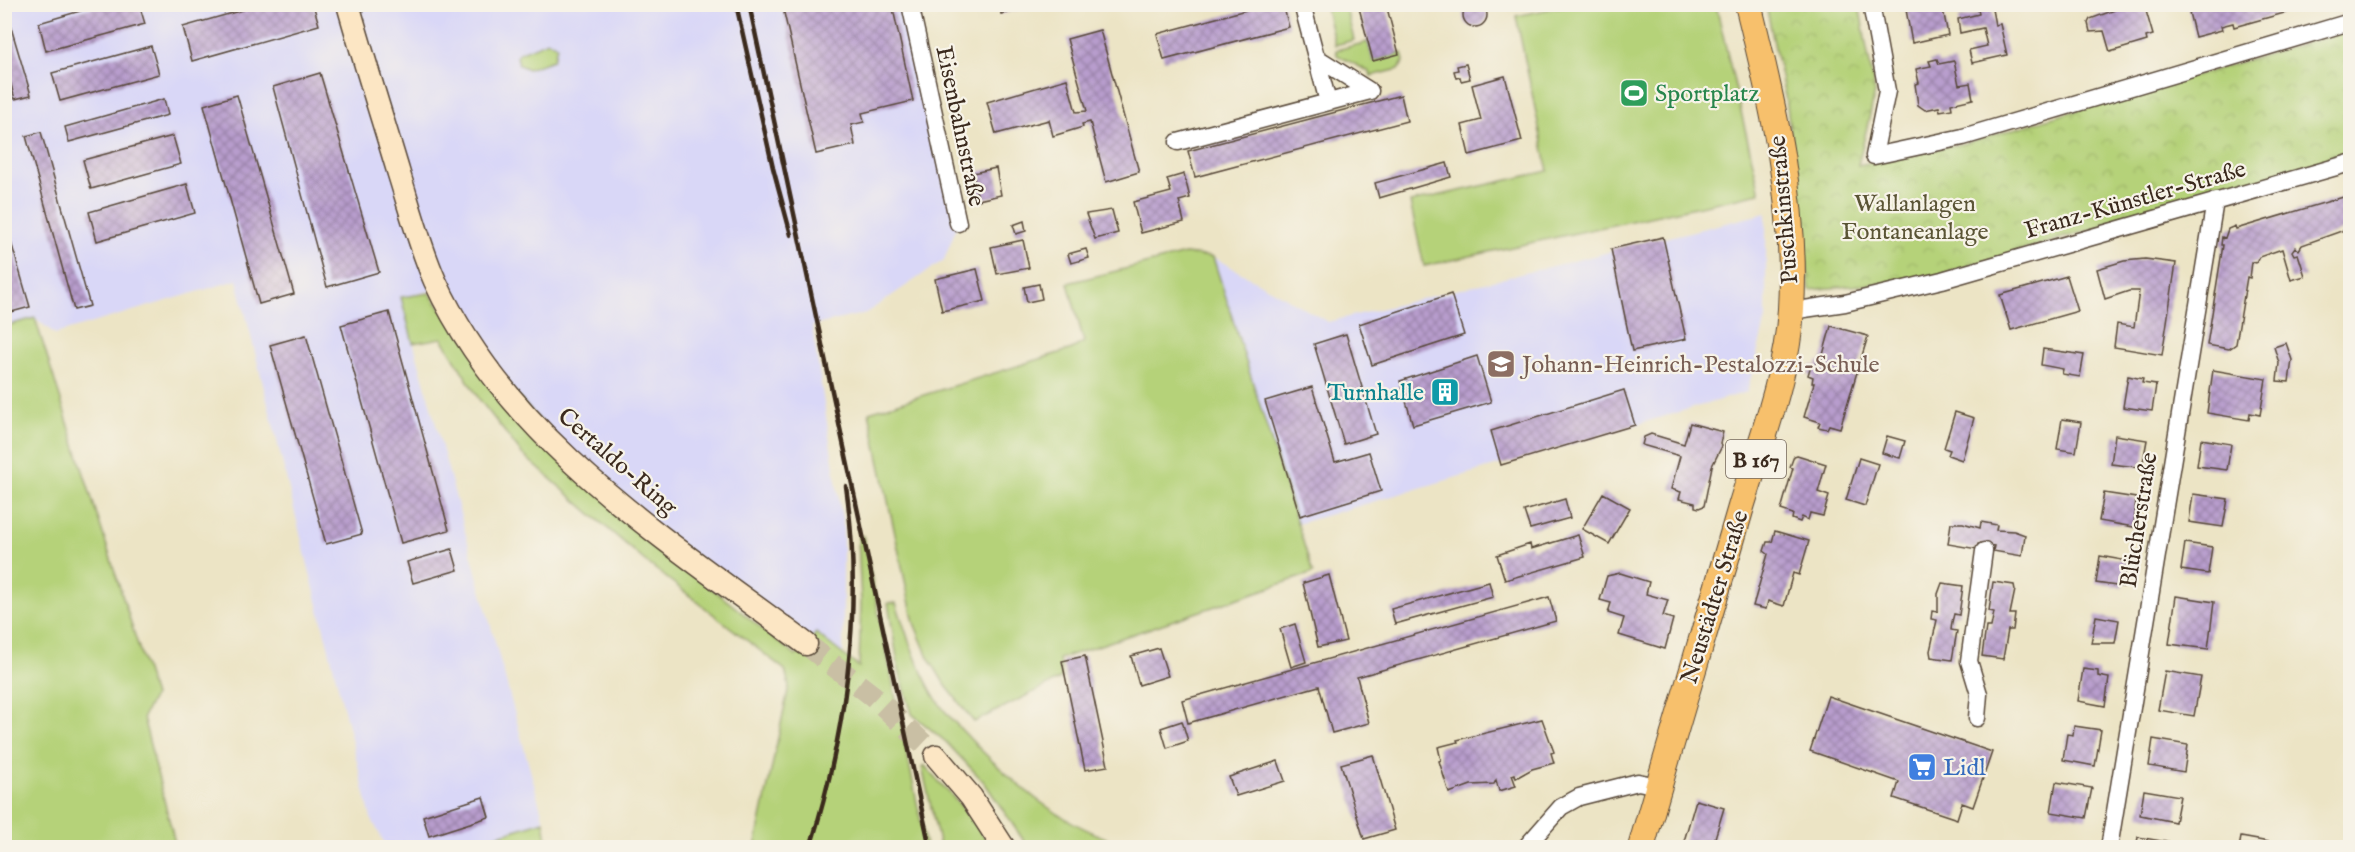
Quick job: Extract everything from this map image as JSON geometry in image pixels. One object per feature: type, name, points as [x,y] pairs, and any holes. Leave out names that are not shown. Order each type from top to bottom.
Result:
[{"type":"main road","name":"Certaldo-Ring","points":[[348,4],[413,220],[435,280],[460,325],[496,379],[550,442],[607,492],[806,644]]},
{"type":"main road","name":"Puschkinstraße","points":[[1748,4],[1771,98],[1787,195],[1792,264],[1791,311]]},
{"type":"main road","name":"Neustädter Straße","points":[[1641,848],[1768,420],[1787,342],[1791,311]]},
{"type":"main road","points":[[936,756],[971,797],[1004,848]]},
{"type":"street","name":"Eisenbahnstraße","points":[[910,4],[957,223]]},
{"type":"street","points":[[1302,4],[1328,102]]},
{"type":"street","points":[[1871,4],[1887,91],[1874,156],[1963,137],[2350,22]]},
{"type":"street","points":[[1178,142],[1370,91],[1316,57]]},
{"type":"street","name":"Franz-Künstler-Straße","points":[[1791,311],[1845,303],[1942,280],[2350,163]]},
{"type":"street","name":"Blücherstraße","points":[[2109,848],[2215,201]]},
{"type":"street","points":[[1977,718],[1979,694],[1969,661],[1983,551]]},
{"type":"street","points":[[1525,848],[1561,807],[1579,797],[1638,782],[1658,786]]},
{"type":"shaded area","points":[[5,5],[910,5],[958,223],[944,260],[866,313],[812,326],[843,526],[843,656],[816,633],[806,645],[550,442],[439,289],[401,297],[544,821],[460,847],[387,848],[371,818],[237,280],[55,334],[35,318],[5,326]]},
{"type":"shaded area","name":"Johann-Heinrich-Pestalozzi-Schule","points":[[1766,213],[1766,319],[1747,392],[1297,524],[1213,257],[1328,322]]},
{"type":"green space","points":[[1325,5],[1345,5],[1354,40],[1335,45]]},
{"type":"green space","name":"Sportplatz","points":[[1569,5],[1716,5],[1760,193],[1424,266],[1410,202],[1548,171],[1516,16]]},
{"type":"green space","name":"Wallanlagen Fontaneanlage","points":[[1766,5],[1859,5],[1875,93],[1858,165],[1966,143],[2350,30],[2350,153],[1925,279],[1810,290],[1787,105]]},
{"type":"green space","points":[[548,41],[557,46],[553,60],[528,69],[519,65],[517,56],[519,53]]},
{"type":"green space","points":[[1368,42],[1373,61],[1402,53],[1404,61],[1399,69],[1371,76],[1370,72],[1337,55],[1336,50]]},
{"type":"green space","points":[[1185,254],[1213,257],[1313,573],[1059,659],[1062,678],[974,722],[944,683],[928,657],[914,623],[869,412],[1072,349],[1084,342],[1068,283]]},
{"type":"green space","points":[[429,293],[456,328],[638,529],[796,656],[816,633],[859,667],[861,603],[858,537],[863,536],[926,847],[755,847],[789,686],[785,670],[645,561],[522,454],[479,399],[442,338],[413,343],[401,297]]},
{"type":"green space","points":[[35,318],[154,696],[143,717],[176,847],[5,847],[5,326]]},
{"type":"green space","points":[[888,603],[896,603],[916,659],[936,699],[976,745],[1011,779],[1065,818],[1107,839],[1131,847],[1028,847],[984,782],[946,742],[912,714],[899,670]]},
{"type":"green space","points":[[924,765],[962,807],[992,847],[940,847],[922,767]]},
{"type":"green space","points":[[544,821],[548,847],[460,847]]},
{"type":"building","points":[[1475,3],[1484,6],[1487,15],[1484,24],[1475,27],[1466,24],[1463,15],[1466,6]]},
{"type":"building","points":[[4,4],[31,95],[15,99],[4,60]]},
{"type":"building","points":[[104,4],[139,4],[145,24],[46,51],[39,23]]},
{"type":"building","points":[[264,4],[313,4],[319,25],[192,61],[183,27]]},
{"type":"building","points":[[782,4],[892,4],[913,101],[862,113],[864,122],[851,125],[855,145],[816,154]]},
{"type":"building","points":[[999,4],[1038,4],[1038,5],[1001,14]]},
{"type":"building","points":[[1268,4],[1283,4],[1289,27],[1164,60],[1157,34]]},
{"type":"building","points":[[1358,4],[1386,4],[1399,54],[1373,61]]},
{"type":"building","points":[[1905,4],[1942,4],[1948,35],[1912,43]]},
{"type":"building","points":[[1977,4],[1991,4],[1995,25],[2000,24],[2007,55],[1972,63],[1969,50],[1987,46],[1983,28],[1960,33],[1958,19],[1979,14]]},
{"type":"building","points":[[2131,4],[2144,4],[2153,35],[2146,37],[2147,41],[2110,52],[2104,31],[2090,32],[2088,23],[2090,19]]},
{"type":"building","points":[[2187,4],[2313,5],[2234,27],[2233,23],[2221,26],[2222,30],[2195,37]]},
{"type":"building","points":[[1100,30],[1139,172],[1106,182],[1090,122],[1082,124],[1083,127],[1053,136],[1049,120],[996,134],[987,102],[1067,79],[1076,112],[1087,111],[1067,39]]},
{"type":"building","points":[[151,46],[159,74],[60,101],[52,73]]},
{"type":"building","points":[[1937,59],[1939,64],[1954,61],[1959,85],[1970,83],[1973,99],[1951,104],[1952,109],[1940,111],[1939,107],[1925,110],[1918,105],[1915,84],[1919,83],[1916,69],[1931,66],[1929,61]]},
{"type":"building","points":[[1466,64],[1470,79],[1461,81],[1460,77],[1456,78],[1454,71],[1458,70],[1457,66]]},
{"type":"building","points":[[320,73],[379,272],[327,287],[273,87]]},
{"type":"building","points":[[1505,76],[1522,141],[1469,155],[1462,125],[1481,120],[1472,85]]},
{"type":"building","points":[[237,95],[294,294],[259,304],[204,105]]},
{"type":"building","points":[[1401,95],[1407,121],[1195,177],[1188,151]]},
{"type":"building","points":[[164,99],[168,115],[69,142],[65,127]]},
{"type":"building","points":[[41,132],[90,306],[74,310],[26,136]]},
{"type":"building","points":[[173,136],[181,164],[91,189],[83,160]]},
{"type":"building","points":[[1447,163],[1451,177],[1379,198],[1375,183]]},
{"type":"building","points":[[996,168],[1001,195],[978,200],[973,173]]},
{"type":"building","points":[[1184,174],[1190,198],[1179,201],[1184,222],[1141,233],[1133,202],[1171,192],[1167,179]]},
{"type":"building","points":[[187,184],[195,213],[97,241],[89,212]]},
{"type":"building","points":[[2350,195],[2350,228],[2302,245],[2299,250],[2295,247],[2292,251],[2294,255],[2298,254],[2305,276],[2291,280],[2282,249],[2259,257],[2256,263],[2252,262],[2250,278],[2247,277],[2236,344],[2229,349],[2207,345],[2223,245],[2221,245],[2222,237],[2225,238],[2228,229],[2235,226],[2236,229]]},
{"type":"building","points":[[1112,210],[1118,233],[1095,239],[1086,214]]},
{"type":"building","points":[[4,218],[30,307],[4,314]]},
{"type":"building","points":[[1024,221],[1026,231],[1016,234],[1013,225]]},
{"type":"building","points":[[1663,237],[1686,339],[1632,351],[1611,249]]},
{"type":"building","points":[[1023,240],[1029,268],[997,274],[991,247]]},
{"type":"building","points":[[1086,249],[1089,258],[1071,263],[1068,254]]},
{"type":"building","points":[[2145,259],[2176,263],[2162,355],[2114,347],[2117,324],[2134,327],[2139,291],[2129,291],[2105,299],[2097,269],[2124,261]]},
{"type":"building","points":[[977,269],[985,301],[942,311],[935,279]]},
{"type":"building","points":[[2067,276],[2078,311],[2011,330],[2000,295]]},
{"type":"building","points":[[1039,284],[1042,299],[1027,302],[1024,287]]},
{"type":"building","points":[[1451,294],[1464,335],[1372,365],[1359,324]]},
{"type":"building","points":[[389,312],[449,530],[401,543],[341,325]]},
{"type":"building","points":[[1831,326],[1868,336],[1840,428],[1829,425],[1827,429],[1818,427],[1820,422],[1804,417],[1814,383],[1812,383],[1813,377],[1808,375],[1811,365],[1816,366],[1818,361],[1821,362]]},
{"type":"building","points":[[1346,334],[1376,434],[1344,444],[1314,344]]},
{"type":"building","points":[[306,335],[362,534],[326,544],[270,345]]},
{"type":"building","points":[[2286,343],[2292,360],[2289,382],[2277,381],[2279,363],[2274,347]]},
{"type":"building","points":[[2043,349],[2084,355],[2080,377],[2062,374],[2063,369],[2041,365]]},
{"type":"building","name":"Turnhalle","points":[[1477,356],[1491,402],[1413,425],[1400,381]]},
{"type":"building","points":[[2213,370],[2266,379],[2260,415],[2250,413],[2249,420],[2207,413]]},
{"type":"building","points":[[2128,376],[2143,379],[2142,383],[2156,385],[2152,411],[2123,407]]},
{"type":"building","points":[[1312,387],[1335,462],[1369,452],[1381,491],[1300,516],[1265,401]]},
{"type":"building","points":[[1624,390],[1635,425],[1501,465],[1491,431]]},
{"type":"building","points":[[1955,412],[1974,418],[1962,460],[1948,455],[1950,450],[1944,448]]},
{"type":"building","points":[[2062,419],[2081,422],[2076,452],[2057,449]]},
{"type":"building","points":[[1690,423],[1723,432],[1720,443],[1722,446],[1712,466],[1704,506],[1699,508],[1695,507],[1695,503],[1679,499],[1681,492],[1671,489],[1680,456],[1642,445],[1644,437],[1651,434],[1684,444]]},
{"type":"building","points":[[2115,435],[2147,440],[2143,462],[2137,467],[2111,464]]},
{"type":"building","points":[[1887,436],[1905,441],[1900,458],[1882,453]]},
{"type":"building","points":[[2201,439],[2231,444],[2227,470],[2197,466]]},
{"type":"building","points":[[1794,456],[1826,464],[1818,492],[1829,496],[1823,516],[1810,513],[1808,520],[1802,517],[1800,522],[1792,519],[1793,514],[1781,510],[1793,468],[1790,467]]},
{"type":"building","points":[[1859,458],[1878,464],[1865,506],[1846,500]]},
{"type":"building","points":[[1603,493],[1630,508],[1609,544],[1582,529]]},
{"type":"building","points":[[2104,493],[2136,498],[2134,527],[2099,521]]},
{"type":"building","points":[[2193,494],[2228,499],[2223,527],[2189,522]]},
{"type":"building","points":[[1565,499],[1570,518],[1530,529],[1524,511]]},
{"type":"building","points":[[1981,522],[1997,525],[1996,530],[2014,531],[2025,535],[2022,556],[1993,551],[1994,546],[1978,544],[1977,549],[1948,544],[1951,523],[1963,523],[1980,528]]},
{"type":"building","points":[[1775,531],[1809,541],[1799,575],[1793,573],[1784,606],[1768,601],[1766,609],[1753,606],[1768,554],[1764,551],[1767,542],[1772,542]]},
{"type":"building","points":[[1578,535],[1585,557],[1505,580],[1497,555],[1530,544],[1531,549]]},
{"type":"building","points":[[2185,543],[2212,547],[2208,574],[2181,570]]},
{"type":"building","points":[[452,549],[458,570],[413,583],[407,562]]},
{"type":"building","points":[[2100,556],[2128,561],[2123,587],[2096,583]]},
{"type":"building","points":[[1620,573],[1649,582],[1646,594],[1668,600],[1663,616],[1673,619],[1665,649],[1619,635],[1624,618],[1608,613],[1611,603],[1600,600],[1607,576]]},
{"type":"building","points":[[1329,575],[1346,641],[1318,647],[1303,583]]},
{"type":"building","points":[[1489,582],[1493,597],[1395,624],[1391,609]]},
{"type":"building","points":[[1993,582],[2014,585],[2015,590],[2010,614],[2015,614],[2013,630],[2008,630],[2003,659],[1982,656],[1986,627],[1991,627],[1994,612],[1989,611]]},
{"type":"building","points":[[1942,583],[1963,586],[1959,615],[1954,614],[1952,622],[1951,630],[1957,631],[1952,660],[1931,657],[1930,651],[1937,620],[1931,619],[1932,611],[1938,612],[1938,594]]},
{"type":"building","points":[[2176,596],[2214,602],[2208,649],[2169,644]]},
{"type":"building","points":[[1549,597],[1556,621],[1357,677],[1369,723],[1332,733],[1319,686],[1188,723],[1182,700]]},
{"type":"building","points":[[2096,616],[2119,620],[2115,643],[2091,643]]},
{"type":"building","points":[[1295,624],[1306,662],[1291,667],[1280,629]]},
{"type":"building","points":[[1159,648],[1168,676],[1139,685],[1131,656]]},
{"type":"building","points":[[1085,656],[1108,766],[1085,770],[1062,661]]},
{"type":"building","points":[[2083,669],[2098,671],[2098,676],[2109,678],[2105,706],[2078,701]]},
{"type":"building","points":[[2165,671],[2201,677],[2194,716],[2158,710]]},
{"type":"building","name":"Lidl","points":[[1828,696],[1992,752],[1973,807],[1962,803],[1957,819],[1894,798],[1899,782],[1810,751]]},
{"type":"building","points":[[1542,719],[1554,752],[1551,753],[1554,763],[1532,769],[1516,778],[1515,774],[1512,775],[1516,786],[1499,791],[1496,780],[1494,784],[1471,785],[1449,793],[1439,761],[1441,760],[1438,747],[1458,742],[1457,740]]},
{"type":"building","points":[[1182,721],[1188,741],[1167,748],[1161,728]]},
{"type":"building","points":[[2074,726],[2101,730],[2095,766],[2063,760],[2067,734],[2073,735]]},
{"type":"building","points":[[2153,739],[2188,745],[2184,772],[2149,766]]},
{"type":"building","points":[[1373,755],[1395,830],[1364,839],[1341,764]]},
{"type":"building","points":[[1278,761],[1285,781],[1236,796],[1229,777]]},
{"type":"building","points":[[2056,782],[2092,788],[2086,818],[2051,812]]},
{"type":"building","points":[[2144,790],[2180,796],[2175,822],[2140,815]]},
{"type":"building","points":[[483,797],[489,817],[429,836],[423,816]]},
{"type":"building","points":[[1696,800],[1724,808],[1712,848],[1682,848]]},
{"type":"building","points":[[2138,837],[2173,843],[2172,848],[2136,848]]},
{"type":"building","points":[[2241,837],[2291,846],[2291,848],[2239,848]]},
{"type":"tunnel","points":[[806,644],[873,696],[936,756]]},
{"type":"railway","points":[[736,4],[773,168],[791,235]]},
{"type":"railway","points":[[749,4],[930,848]]},
{"type":"railway","points":[[810,848],[833,760],[848,669],[853,577],[846,486]]},
{"type":"place","name":"Sportplatz","points":[[1634,93]]},
{"type":"place","name":"Johann-Heinrich-Pestalozzi-Schule","points":[[1501,364]]},
{"type":"place","name":"Turnhalle","points":[[1445,392]]},
{"type":"place","name":"Lidl","points":[[1922,767]]}]
